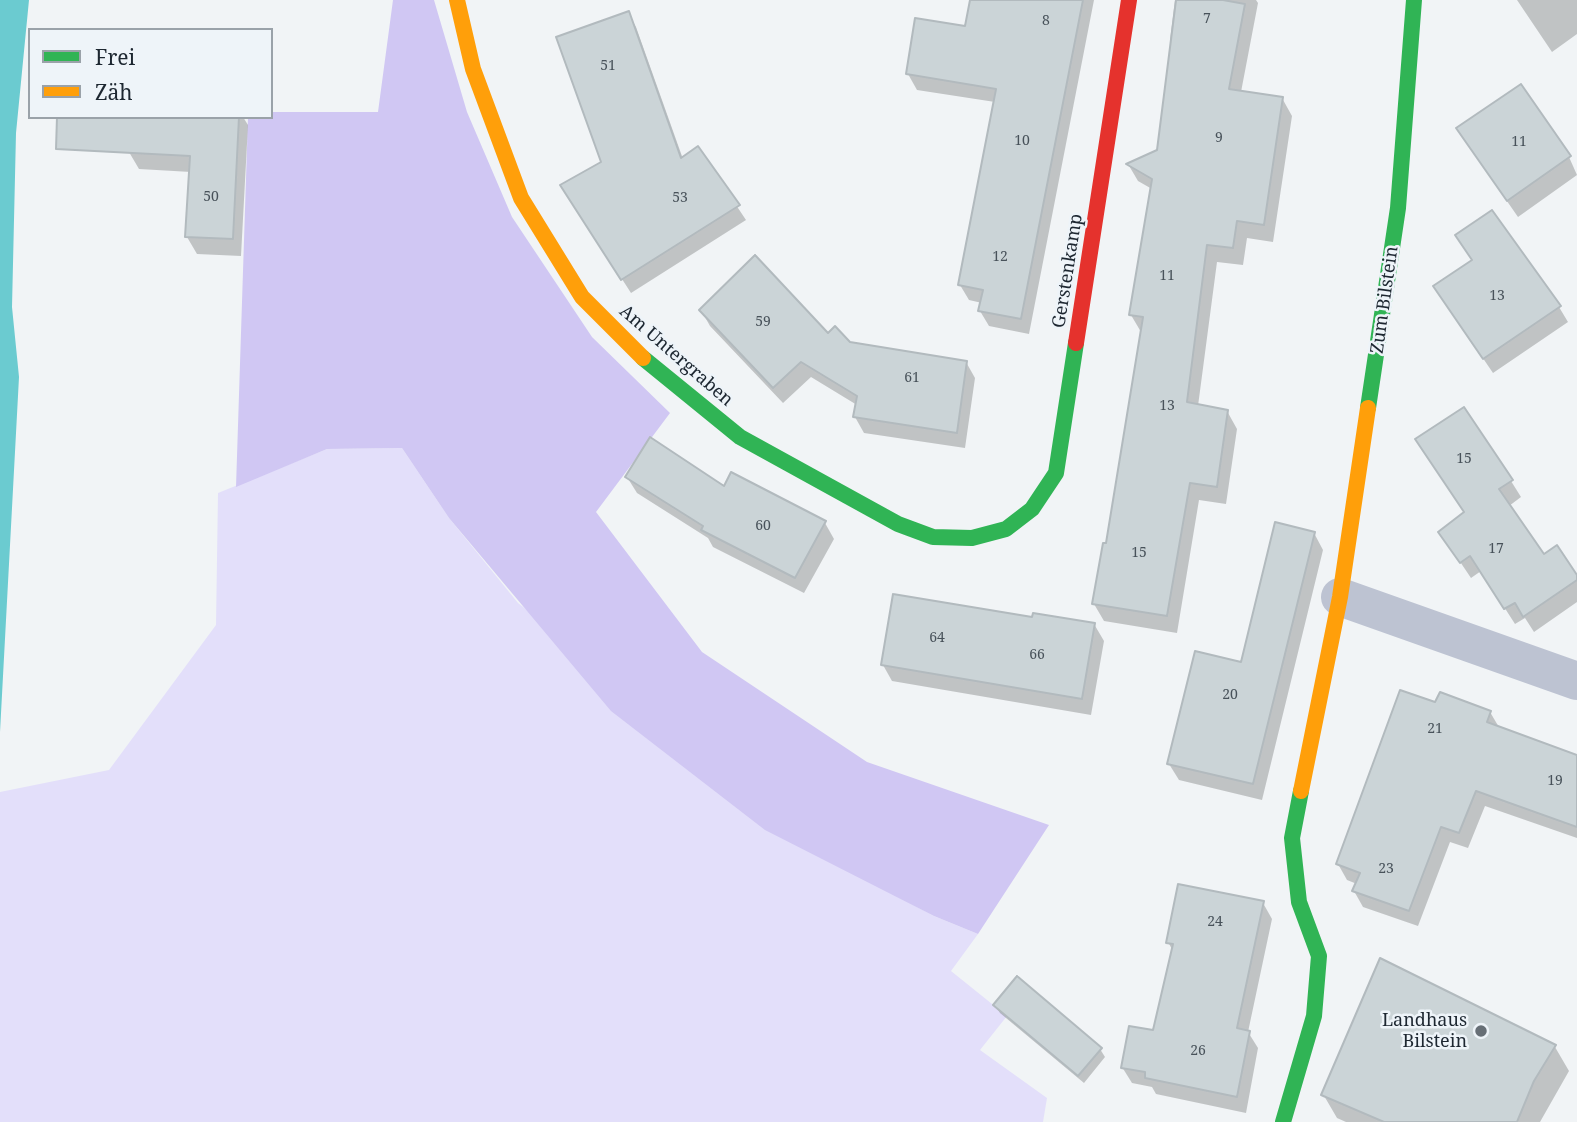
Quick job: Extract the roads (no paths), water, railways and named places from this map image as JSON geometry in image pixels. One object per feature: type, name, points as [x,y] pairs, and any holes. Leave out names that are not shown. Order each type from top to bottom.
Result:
[{"type":"street","name":"Am Untergraben","points":[[457,0],[473,69],[521,198],[582,297],[624,342],[740,437],[898,524],[933,537],[972,538],[1006,528]]},
{"type":"street","name":"Gerstenkamp","points":[[1006,528],[1032,509],[1056,473],[1129,0]]},
{"type":"street","name":"Zum Bilstein","points":[[1283,1122],[1314,1016],[1319,956],[1299,902],[1292,838],[1340,597],[1398,208],[1413,0]]},
{"type":"street","points":[[1340,597],[1577,681]]},
{"type":"water","points":[[0,0],[29,0],[16,133],[12,307],[19,377],[0,732]]},
{"type":"place","name":"Landhaus Bilstein","points":[[1481,1031]]}]
